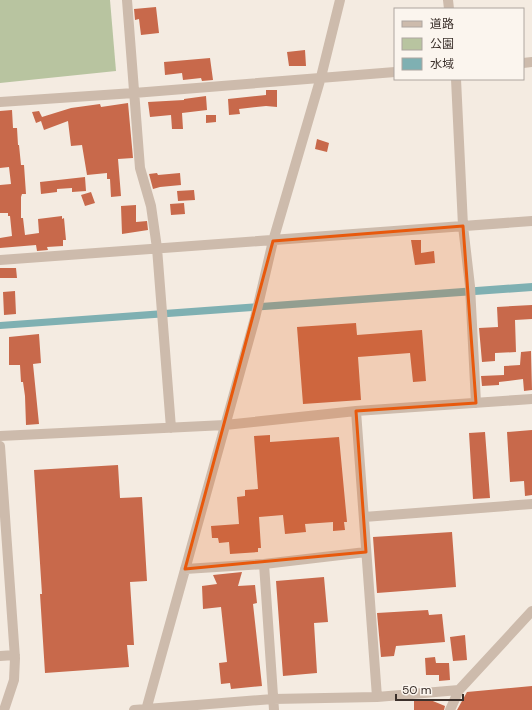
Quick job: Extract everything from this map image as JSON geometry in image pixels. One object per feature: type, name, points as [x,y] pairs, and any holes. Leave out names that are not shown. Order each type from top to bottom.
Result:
[{"type":"street","points":[[127,0],[140,168],[151,206],[157,248],[171,428]]},
{"type":"street","points":[[146,710],[254,318],[273,241],[321,77],[340,0]]},
{"type":"street","points":[[0,102],[394,72]]},
{"type":"street","points":[[456,80],[463,226],[470,286],[476,403]]},
{"type":"street","points":[[0,260],[532,221]]},
{"type":"street","points":[[0,436],[225,425],[356,411],[532,399]]},
{"type":"street","points":[[356,411],[377,697]]},
{"type":"street","points":[[0,446],[5,584],[15,655],[14,680],[4,710]]},
{"type":"street","points":[[364,516],[532,504]]},
{"type":"street","points":[[185,569],[264,564],[366,552]]},
{"type":"street","points":[[264,564],[274,710]]},
{"type":"street","points":[[450,710],[459,690],[532,611]]},
{"type":"street","points":[[0,656],[15,655]]},
{"type":"street","points":[[134,710],[273,699],[377,697],[459,690]]},
{"type":"highlighted area","points":[[463,226],[476,403],[356,411],[366,552],[185,569],[225,425],[273,241]]},
{"type":"green space","points":[[0,0],[110,0],[116,71],[0,83]]},
{"type":"water","points":[[532,283],[532,291],[0,329],[0,322]]},
{"type":"building","points":[[156,7],[159,33],[141,35],[139,19],[135,20],[134,9]]},
{"type":"building","points":[[305,50],[306,66],[289,66],[287,52]]},
{"type":"building","points":[[210,58],[213,80],[202,81],[201,78],[183,80],[182,73],[165,75],[164,62]]},
{"type":"building","points":[[266,90],[277,90],[277,107],[266,106],[239,109],[240,114],[229,115],[228,99],[266,95]]},
{"type":"building","points":[[206,96],[207,110],[182,113],[183,129],[172,129],[171,115],[150,117],[148,102],[184,100]]},
{"type":"building","points":[[128,103],[133,158],[118,159],[121,196],[111,197],[110,179],[107,179],[107,173],[87,175],[82,145],[71,146],[68,121],[44,130],[41,121],[36,123],[32,112],[39,111],[42,117],[71,108],[100,104],[101,107]]},
{"type":"building","points":[[12,110],[13,128],[17,128],[21,165],[24,165],[26,194],[22,194],[21,197],[21,218],[23,218],[25,235],[39,233],[38,219],[62,216],[62,219],[64,218],[66,240],[63,240],[63,246],[47,247],[48,250],[37,251],[36,245],[0,248],[0,238],[12,236],[10,216],[8,216],[8,213],[0,213],[0,185],[11,184],[9,167],[0,168],[0,111]]},
{"type":"building","points":[[206,115],[216,115],[216,122],[206,123]]},
{"type":"building","points":[[317,139],[329,143],[327,152],[315,149]]},
{"type":"building","points":[[157,173],[158,175],[180,173],[181,185],[153,189],[149,174]]},
{"type":"building","points":[[85,177],[86,191],[72,192],[72,188],[57,189],[57,192],[41,194],[40,182]]},
{"type":"building","points":[[194,190],[195,200],[178,201],[177,191]]},
{"type":"building","points":[[91,192],[95,203],[85,206],[81,195]]},
{"type":"building","points":[[184,203],[185,214],[171,215],[170,204]]},
{"type":"building","points":[[136,205],[136,222],[147,221],[148,230],[122,234],[121,206]]},
{"type":"building","points":[[411,240],[421,240],[421,253],[434,251],[435,263],[415,265]]},
{"type":"building","points":[[0,268],[16,268],[17,278],[0,278]]},
{"type":"building","points":[[15,291],[16,314],[4,315],[3,292]]},
{"type":"building","points":[[532,305],[532,319],[515,320],[516,352],[495,353],[495,361],[482,362],[479,328],[498,327],[497,307]]},
{"type":"building","points":[[356,323],[357,335],[422,330],[426,381],[413,382],[410,353],[358,357],[361,400],[303,404],[297,327]]},
{"type":"building","points":[[39,334],[41,363],[33,364],[39,424],[26,425],[25,396],[23,382],[21,382],[20,365],[9,365],[9,337]]},
{"type":"building","points":[[531,351],[532,390],[524,391],[523,379],[499,382],[499,385],[482,386],[481,376],[504,375],[504,366],[520,365],[521,352]]},
{"type":"building","points":[[532,430],[532,495],[525,496],[524,481],[510,482],[507,432]]},
{"type":"building","points":[[485,432],[490,498],[473,499],[469,433]]},
{"type":"building","points":[[270,435],[270,442],[339,437],[347,522],[344,522],[345,530],[333,531],[333,522],[305,524],[306,532],[285,534],[283,515],[259,517],[261,548],[258,548],[258,552],[230,554],[229,542],[219,543],[218,538],[212,538],[211,526],[239,524],[237,497],[245,496],[245,490],[258,489],[254,436]]},
{"type":"building","points":[[118,465],[120,498],[142,497],[147,581],[130,582],[134,645],[127,645],[129,667],[45,673],[40,594],[42,594],[34,470]]},
{"type":"building","points":[[452,532],[456,587],[377,593],[373,537]]},
{"type":"building","points":[[242,572],[238,586],[255,585],[257,603],[253,604],[262,686],[231,689],[230,683],[221,684],[219,663],[227,662],[221,607],[203,609],[202,586],[217,584],[213,575]]},
{"type":"building","points":[[324,577],[328,622],[314,623],[317,673],[283,676],[276,581]]},
{"type":"building","points":[[428,610],[429,615],[442,614],[445,642],[396,646],[394,656],[381,657],[377,613]]},
{"type":"building","points":[[465,635],[467,660],[453,661],[450,637]]},
{"type":"building","points":[[435,657],[436,663],[449,663],[450,680],[439,681],[439,675],[426,675],[425,658]]},
{"type":"building","points":[[532,686],[532,710],[457,710],[467,692]]},
{"type":"building","points":[[428,699],[445,706],[444,710],[414,710],[414,700]]}]
